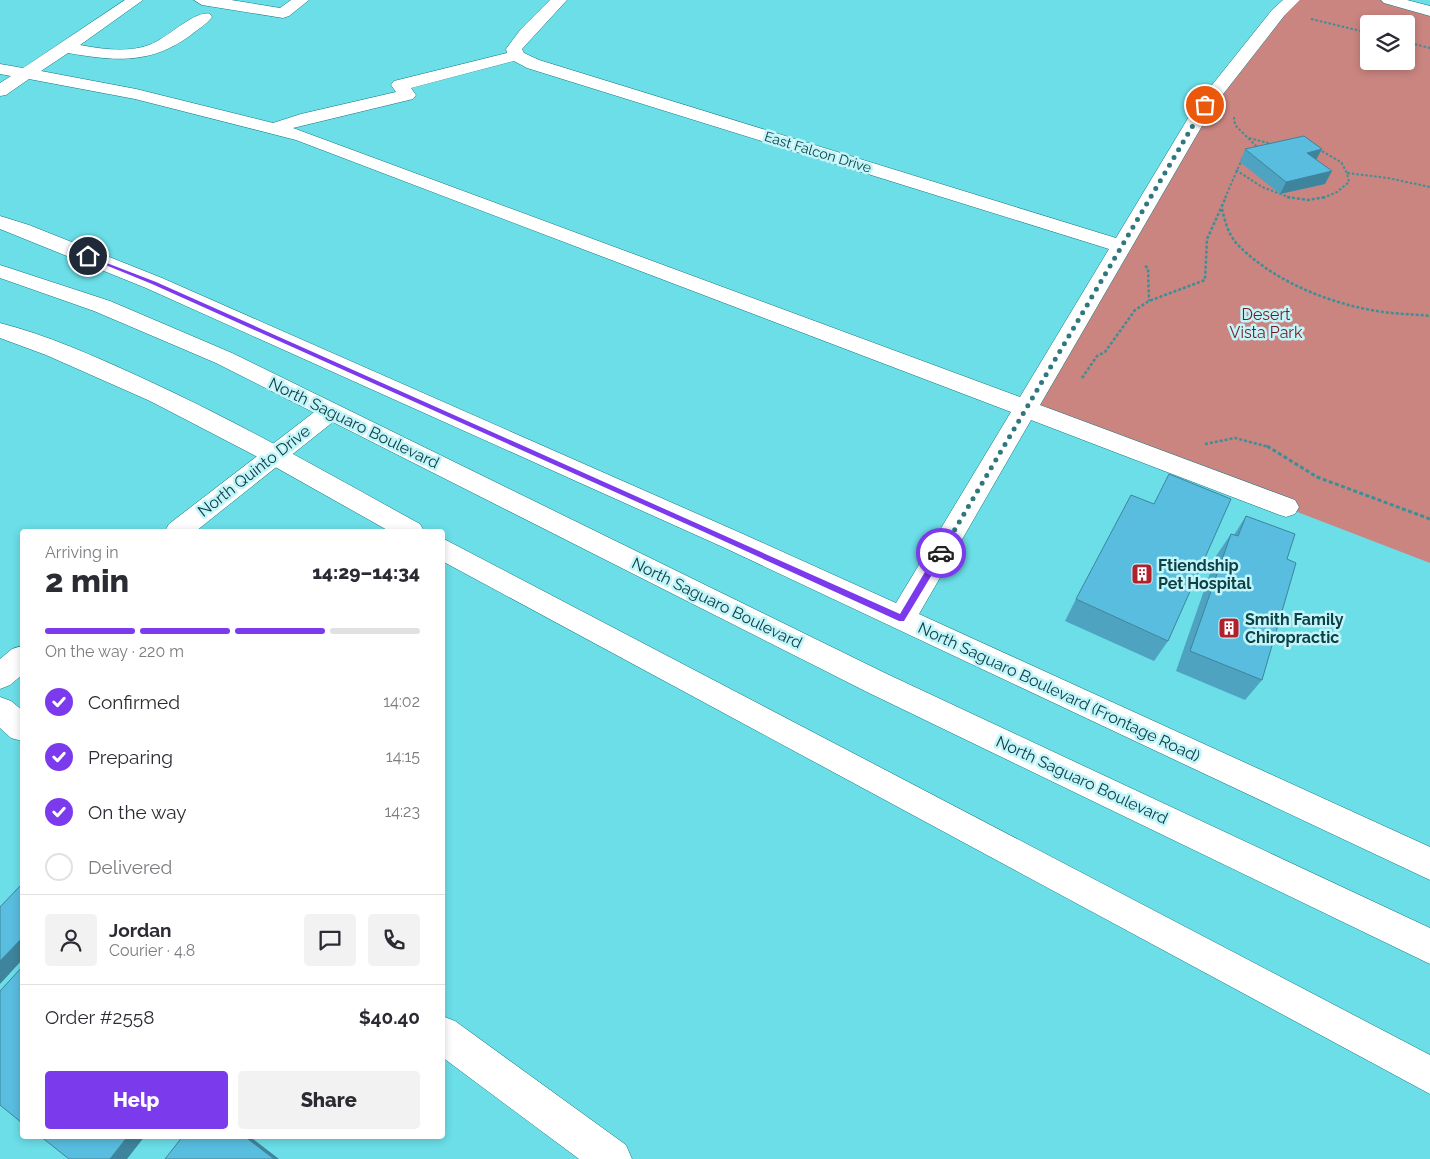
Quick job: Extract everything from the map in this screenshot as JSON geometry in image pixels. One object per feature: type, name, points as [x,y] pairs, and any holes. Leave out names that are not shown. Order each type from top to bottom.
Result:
[{"type":"street","points":[[0,91],[135,0]]},
{"type":"street","points":[[202,0],[283,13],[301,0]]},
{"type":"street","points":[[272,129],[307,118],[407,95],[400,85],[516,56],[514,49],[520,40],[560,0]]},
{"type":"street","points":[[902,619],[1205,105],[1278,13],[1292,0]]},
{"type":"street","points":[[1390,0],[1430,11]]},
{"type":"street","points":[[65,47],[113,55],[140,52],[167,43],[204,17]]},
{"type":"street","name":"East Falcon Drive","points":[[516,56],[1121,246]]},
{"type":"street","points":[[0,69],[136,94],[302,136],[1286,507]]},
{"type":"street","name":"North Saguaro Boulevard (Frontage Road)","points":[[0,222],[22,229],[154,283],[734,541],[1430,864]]},
{"type":"street","name":"North Saguaro Boulevard","points":[[0,272],[102,306],[224,358],[878,683],[1430,946]]},
{"type":"street","points":[[0,330],[98,366],[162,396],[407,529]]},
{"type":"street","name":"North Quinto Drive","points":[[181,529],[330,412]]},
{"type":"street","points":[[445,550],[1430,1075]]},
{"type":"street","points":[[0,676],[20,660]]},
{"type":"street","points":[[0,710],[20,726]]},
{"type":"street","points":[[445,1036],[612,1159]]},
{"type":"path","points":[[1311,12],[1306,18],[1360,31]]},
{"type":"path","points":[[1415,44],[1430,48]]},
{"type":"path","points":[[1239,110],[1233,118],[1236,125],[1256,146],[1250,152]]},
{"type":"path","points":[[1247,137],[1275,145]]},
{"type":"path","points":[[1236,170],[1260,188],[1298,199],[1334,195],[1349,182],[1348,173],[1341,162],[1329,153],[1314,149]]},
{"type":"path","points":[[1078,385],[1096,356],[1106,352],[1134,310],[1150,301],[1206,280],[1207,239],[1222,209],[1236,170],[1245,157]]},
{"type":"path","points":[[1348,173],[1388,178],[1430,187]]},
{"type":"path","points":[[1222,209],[1226,226],[1236,243],[1270,271],[1299,287],[1340,302],[1376,311],[1430,316]]},
{"type":"path","points":[[1143,265],[1148,268],[1150,301]]},
{"type":"path","points":[[1199,445],[1235,438],[1264,444],[1317,477],[1430,519]]},
{"type":"green space","name":"Desert Vista Park","points":[[1292,0],[1389,0],[1430,11],[1430,563],[1027,408],[1205,105]]},
{"type":"building","points":[[1304,136],[1322,149],[1307,153],[1332,171],[1286,182],[1245,149]]},
{"type":"building","name":"Ftiendship Pet Hospital","points":[[1169,474],[1231,499],[1168,641],[1076,599],[1131,495],[1154,504]]},
{"type":"building","name":"Smith Family Chiropractic","points":[[1246,516],[1295,534],[1287,559],[1296,563],[1262,680],[1190,651],[1231,534],[1238,536]]},
{"type":"building","points":[[20,886],[20,940],[0,961],[0,907]]},
{"type":"building","points":[[20,969],[20,1121],[0,1105],[0,991]]},
{"type":"building","points":[[44,1139],[126,1139],[110,1159],[69,1159]]},
{"type":"building","points":[[181,1139],[248,1139],[274,1159],[165,1159]]},
{"type":"way so far","points":[[941,553],[1205,105]]},
{"type":"place","name":"Ftiendship Pet Hospital","points":[[1142,574]]},
{"type":"place","name":"Smith Family Chiropractic","points":[[1229,628]]},
{"type":"route","points":[[88,256],[154,283],[902,619],[941,553]]}]
